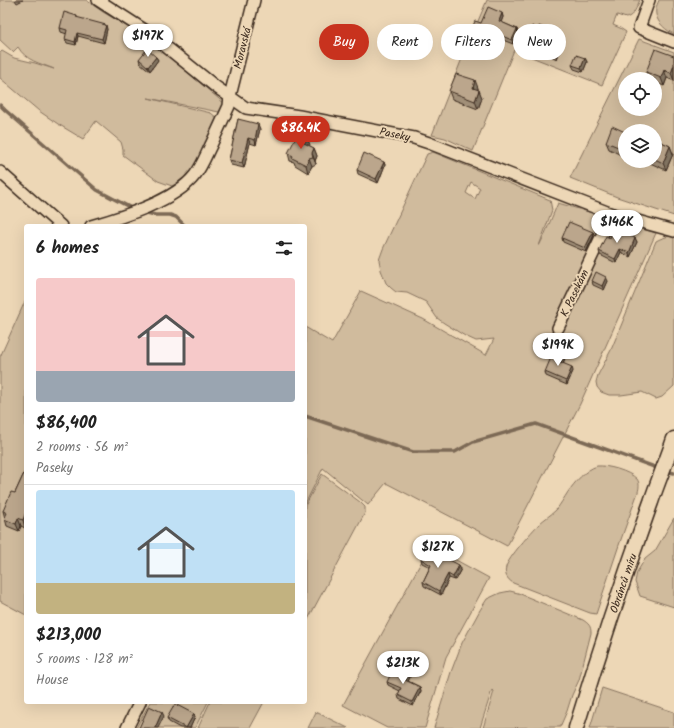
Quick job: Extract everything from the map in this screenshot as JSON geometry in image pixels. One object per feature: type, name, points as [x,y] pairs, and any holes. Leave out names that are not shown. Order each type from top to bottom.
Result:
[{"type":"main road","name":"Obránců míru","points":[[576,728],[618,596],[674,439]]},
{"type":"street","name":"Paseky","points":[[98,0],[149,33],[200,75],[246,108],[306,117],[414,138],[612,214]]},
{"type":"street","name":"Moravská","points":[[230,96],[254,0]]},
{"type":"street","points":[[650,0],[639,28],[674,42]]},
{"type":"street","points":[[98,224],[142,209],[173,194],[188,184],[203,162],[229,106],[230,96]]},
{"type":"street","points":[[0,172],[59,224]]},
{"type":"street","points":[[612,214],[674,231]]},
{"type":"street","name":"K Pasekám","points":[[558,328],[612,214]]},
{"type":"street","points":[[127,728],[139,704]]},
{"type":"shaded area","points":[[0,0],[86,0],[147,38],[225,104],[219,112],[148,98],[211,113],[217,118],[208,142],[191,173],[186,178],[172,186],[158,181],[123,155],[121,142],[96,121],[83,139],[39,111],[0,78],[0,53],[2,51],[14,58],[54,69],[29,59],[18,47],[13,52],[0,40]]},
{"type":"shaded area","points":[[487,0],[640,0],[635,11],[629,17],[626,18],[617,15],[613,25],[626,32],[602,85],[539,60],[566,60],[566,24],[513,24],[513,52],[473,151],[445,138],[432,135],[461,60],[505,60],[505,24],[477,24]]},
{"type":"shaded area","points":[[659,0],[674,0],[674,34],[667,30],[658,21],[656,8]]},
{"type":"shaded area","points":[[639,39],[674,52],[674,216],[617,197],[570,178],[618,81],[618,116],[662,116],[662,72],[623,72]]},
{"type":"shaded area","points":[[433,152],[550,200],[552,210],[539,246],[558,203],[603,216],[593,235],[585,262],[611,219],[656,233],[580,404],[507,546],[386,483],[368,505],[323,468],[307,500],[307,328],[332,343],[361,291],[423,319],[486,355],[494,339],[476,341],[465,336],[437,318],[426,302],[407,293],[396,292],[391,288],[386,283],[381,270],[379,260],[427,154]],"holes":[[[471,182],[480,188],[475,199],[466,193]]]},
{"type":"shaded area","points":[[669,236],[674,238],[674,386],[662,397],[656,399],[642,392],[609,395],[601,392],[597,387],[596,382],[598,375],[611,350],[656,241]]},
{"type":"shaded area","points":[[24,303],[24,614],[0,601],[0,357]]},
{"type":"shaded area","points":[[597,466],[612,468],[629,473],[637,479],[639,486],[596,614],[513,583],[509,580],[505,572],[506,567],[515,551],[526,538],[539,524],[556,510],[571,488],[581,477],[588,470]]},
{"type":"shaded area","points":[[322,474],[360,502],[365,507],[365,513],[307,621],[307,502]]},
{"type":"shaded area","points":[[674,518],[674,607],[640,596],[635,582],[637,572],[645,559],[655,551]]},
{"type":"shaded area","points":[[430,546],[489,578],[446,657],[425,728],[387,728],[343,705]]},
{"type":"shaded area","points":[[510,591],[583,620],[590,627],[591,633],[579,680],[560,727],[483,728],[494,691],[493,690],[480,728],[434,728],[451,672],[462,643],[480,610],[487,599],[500,593]]},
{"type":"shaded area","points":[[602,688],[674,712],[674,728],[590,728]]},
{"type":"shaded area","points":[[149,704],[207,704],[195,728],[136,728]]},
{"type":"shaded area","points":[[209,704],[263,704],[250,728],[198,728]]},
{"type":"shaded area","points":[[316,712],[348,728],[308,728]]},
{"type":"building","points":[[488,7],[502,13],[499,21],[513,27],[512,40],[505,37],[505,24],[474,24],[475,21],[481,23]]},
{"type":"building","points":[[64,12],[77,16],[76,17],[106,25],[102,39],[77,33],[75,42],[65,39],[67,30],[60,28]]},
{"type":"building","points":[[147,49],[156,57],[148,67],[139,59]]},
{"type":"building","points":[[655,49],[674,56],[674,65],[671,73],[664,70],[662,75],[662,72],[646,72]]},
{"type":"building","points":[[576,55],[585,58],[581,68],[572,65]]},
{"type":"building","points":[[456,74],[475,80],[473,88],[479,90],[475,101],[449,91]]},
{"type":"building","points":[[238,119],[258,124],[255,140],[248,138],[242,163],[229,160]]},
{"type":"building","points":[[612,126],[618,129],[618,147],[606,142]]},
{"type":"building","points":[[298,133],[307,137],[304,143],[314,148],[312,153],[313,157],[309,158],[306,165],[292,158],[293,156],[288,153]]},
{"type":"building","points":[[662,142],[670,146],[662,162]]},
{"type":"building","points":[[364,153],[384,162],[376,179],[357,170]]},
{"type":"building","points":[[569,222],[593,232],[585,248],[562,238]]},
{"type":"building","points":[[614,228],[635,238],[629,253],[620,249],[615,259],[599,251],[606,236],[610,238]]},
{"type":"building","points":[[596,272],[606,277],[602,286],[592,281]]},
{"type":"building","points":[[554,350],[564,354],[560,362],[572,367],[566,381],[545,372]]},
{"type":"building","points":[[24,473],[24,517],[23,520],[18,518],[16,524],[4,519],[7,513],[3,511],[11,492],[15,493]]},
{"type":"building","points":[[427,548],[459,565],[453,577],[448,574],[439,591],[423,582],[431,565],[421,559]]},
{"type":"building","points":[[394,667],[408,674],[405,680],[420,687],[412,702],[398,695],[401,688],[387,682]]},
{"type":"building","points":[[175,704],[194,714],[186,728],[167,718]]},
{"type":"building","points":[[149,706],[162,712],[155,728],[139,728]]},
{"type":"waterway","points":[[0,105],[97,190],[133,209]]},
{"type":"waterway","points":[[143,212],[155,215],[170,215],[176,217],[183,224]]},
{"type":"waterway","points":[[307,417],[413,452],[455,452],[473,442],[536,424],[660,469]]},
{"type":"waterway","points":[[665,471],[674,473]]}]
